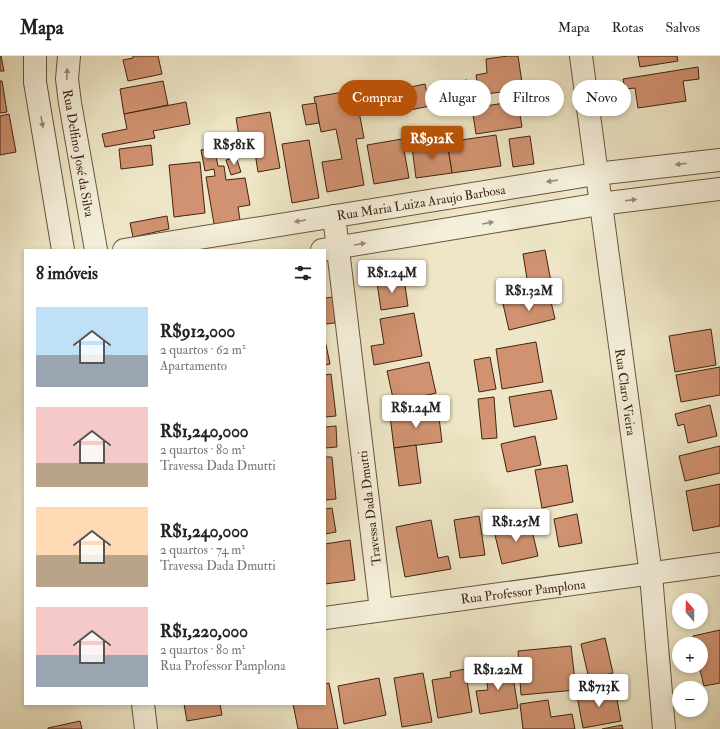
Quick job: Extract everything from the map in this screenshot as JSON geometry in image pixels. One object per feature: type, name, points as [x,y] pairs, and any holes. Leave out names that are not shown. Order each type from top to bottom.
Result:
[{"type":"street","points":[[35,56],[35,82],[63,249]]},
{"type":"street","name":"Rua Delfino José da Silva","points":[[68,56],[67,79],[70,103],[96,249]]},
{"type":"street","name":"Rua Claro Vieira","points":[[581,56],[651,575],[664,729]]},
{"type":"street","name":"Rua Maria Luiza Araujo Barbosa","points":[[136,249],[217,242],[334,216],[596,174],[720,160]]},
{"type":"street","points":[[330,249],[600,204],[720,189]]},
{"type":"street","points":[[454,197],[458,228]]},
{"type":"street","name":"Travessa Dada Dmutti","points":[[334,216],[330,249],[381,610]]},
{"type":"street","name":"Rua Professor Pamplona","points":[[326,618],[651,575],[720,564]]},
{"type":"street","points":[[143,705],[146,729]]},
{"type":"building","points":[[1,56],[4,71],[0,71]]},
{"type":"building","points":[[133,56],[158,56],[162,74],[128,81],[123,60],[133,58]]},
{"type":"building","points":[[518,56],[522,80],[499,80],[499,92],[491,93],[491,80],[477,80],[476,75],[487,73],[486,59]]},
{"type":"building","points":[[638,56],[677,56],[678,61],[640,67]]},
{"type":"building","points":[[698,67],[699,79],[683,81],[686,101],[638,108],[635,88],[631,88],[631,80],[623,79]]},
{"type":"building","points":[[0,81],[2,81],[7,112],[0,113]]},
{"type":"building","points":[[163,81],[168,105],[124,114],[120,89]]},
{"type":"building","points":[[425,84],[425,107],[417,109],[417,86]]},
{"type":"building","points":[[338,93],[338,116],[360,116],[364,138],[356,139],[364,185],[327,192],[322,162],[342,159],[336,129],[321,132],[314,97]]},
{"type":"building","points":[[186,102],[190,124],[153,131],[155,138],[105,147],[102,134],[127,129],[124,114]]},
{"type":"building","points":[[316,103],[319,123],[306,125],[302,105]]},
{"type":"building","points":[[499,104],[499,116],[520,116],[522,127],[476,134],[473,116],[491,116],[491,105]]},
{"type":"building","points":[[270,112],[280,168],[258,172],[252,134],[239,136],[236,118]]},
{"type":"building","points":[[9,114],[16,152],[0,155],[0,116]]},
{"type":"building","points":[[496,135],[501,166],[452,173],[447,142]]},
{"type":"building","points":[[530,136],[534,164],[513,167],[509,139]]},
{"type":"building","points":[[402,139],[409,178],[374,184],[367,145]]},
{"type":"building","points":[[309,140],[319,198],[292,203],[282,144]]},
{"type":"building","points":[[447,142],[452,173],[416,178],[412,147]]},
{"type":"building","points":[[151,145],[153,165],[121,169],[119,149]]},
{"type":"building","points":[[214,147],[218,166],[224,166],[226,180],[245,178],[250,205],[238,207],[240,220],[214,224],[206,177],[215,176],[214,169],[205,171],[201,150]]},
{"type":"building","points":[[236,157],[241,172],[231,175],[226,160]]},
{"type":"building","points":[[200,162],[205,213],[174,217],[169,165]]},
{"type":"building","points":[[167,216],[169,229],[133,237],[130,223]]},
{"type":"building","points":[[545,250],[552,287],[529,291],[523,254]]},
{"type":"building","points":[[404,279],[408,306],[381,310],[377,283]]},
{"type":"building","points":[[549,293],[555,319],[509,330],[503,304]]},
{"type":"building","points":[[333,297],[335,323],[326,324],[326,298]]},
{"type":"building","points":[[414,313],[422,356],[374,365],[371,346],[384,344],[380,319]]},
{"type":"building","points":[[711,329],[716,365],[675,372],[669,336]]},
{"type":"building","points":[[536,342],[543,382],[502,389],[496,349]]},
{"type":"building","points":[[326,345],[330,364],[326,365]]},
{"type":"building","points":[[490,357],[496,389],[479,392],[474,360]]},
{"type":"building","points":[[429,362],[436,393],[394,403],[387,371]]},
{"type":"building","points":[[720,367],[720,395],[681,402],[676,375]]},
{"type":"building","points":[[331,374],[336,416],[326,417],[326,375]]},
{"type":"building","points":[[551,390],[557,419],[514,427],[509,397]]},
{"type":"building","points":[[494,397],[497,438],[482,439],[478,399]]},
{"type":"building","points":[[710,405],[717,436],[688,443],[684,424],[678,426],[675,414]]},
{"type":"building","points":[[438,409],[442,442],[394,448],[390,416]]},
{"type":"building","points":[[336,426],[337,447],[326,448],[326,427]]},
{"type":"building","points":[[535,436],[541,465],[507,472],[501,444]]},
{"type":"building","points":[[416,445],[421,483],[399,486],[394,448]]},
{"type":"building","points":[[720,446],[720,473],[685,481],[679,456]]},
{"type":"building","points":[[326,457],[332,457],[336,499],[326,500]]},
{"type":"building","points":[[567,465],[573,502],[542,508],[535,470]]},
{"type":"building","points":[[720,484],[720,526],[693,531],[686,491]]},
{"type":"building","points":[[332,508],[336,532],[326,534],[326,509]]},
{"type":"building","points":[[577,514],[582,543],[559,547],[554,519]]},
{"type":"building","points":[[479,516],[485,555],[460,558],[454,520]]},
{"type":"building","points":[[431,520],[438,558],[448,556],[451,569],[405,577],[396,527]]},
{"type":"building","points":[[530,522],[538,556],[502,564],[494,531]]},
{"type":"building","points":[[350,540],[355,580],[326,584],[326,544]]},
{"type":"building","points":[[720,630],[720,683],[708,685],[708,681],[703,681],[701,673],[708,673],[708,637],[693,636]]},
{"type":"building","points":[[605,638],[613,673],[589,679],[581,644]]},
{"type":"building","points":[[571,646],[576,690],[521,695],[518,651]]},
{"type":"building","points":[[511,664],[518,708],[480,714],[476,691],[488,690],[485,669]]},
{"type":"building","points":[[465,669],[472,712],[438,718],[432,680],[451,677],[450,672]]},
{"type":"building","points":[[423,673],[432,722],[402,727],[394,678]]},
{"type":"building","points":[[379,678],[386,715],[344,724],[338,686]]},
{"type":"building","points":[[329,683],[338,729],[298,729],[293,705],[326,705],[326,684]]},
{"type":"building","points":[[615,689],[621,721],[583,728],[577,696]]},
{"type":"building","points":[[548,700],[551,717],[572,714],[575,729],[523,729],[520,704]]},
{"type":"building","points":[[184,705],[220,705],[222,715],[187,721]]},
{"type":"building","points":[[80,721],[82,729],[48,729],[48,728]]},
{"type":"building","points":[[622,725],[623,729],[602,729]]}]
